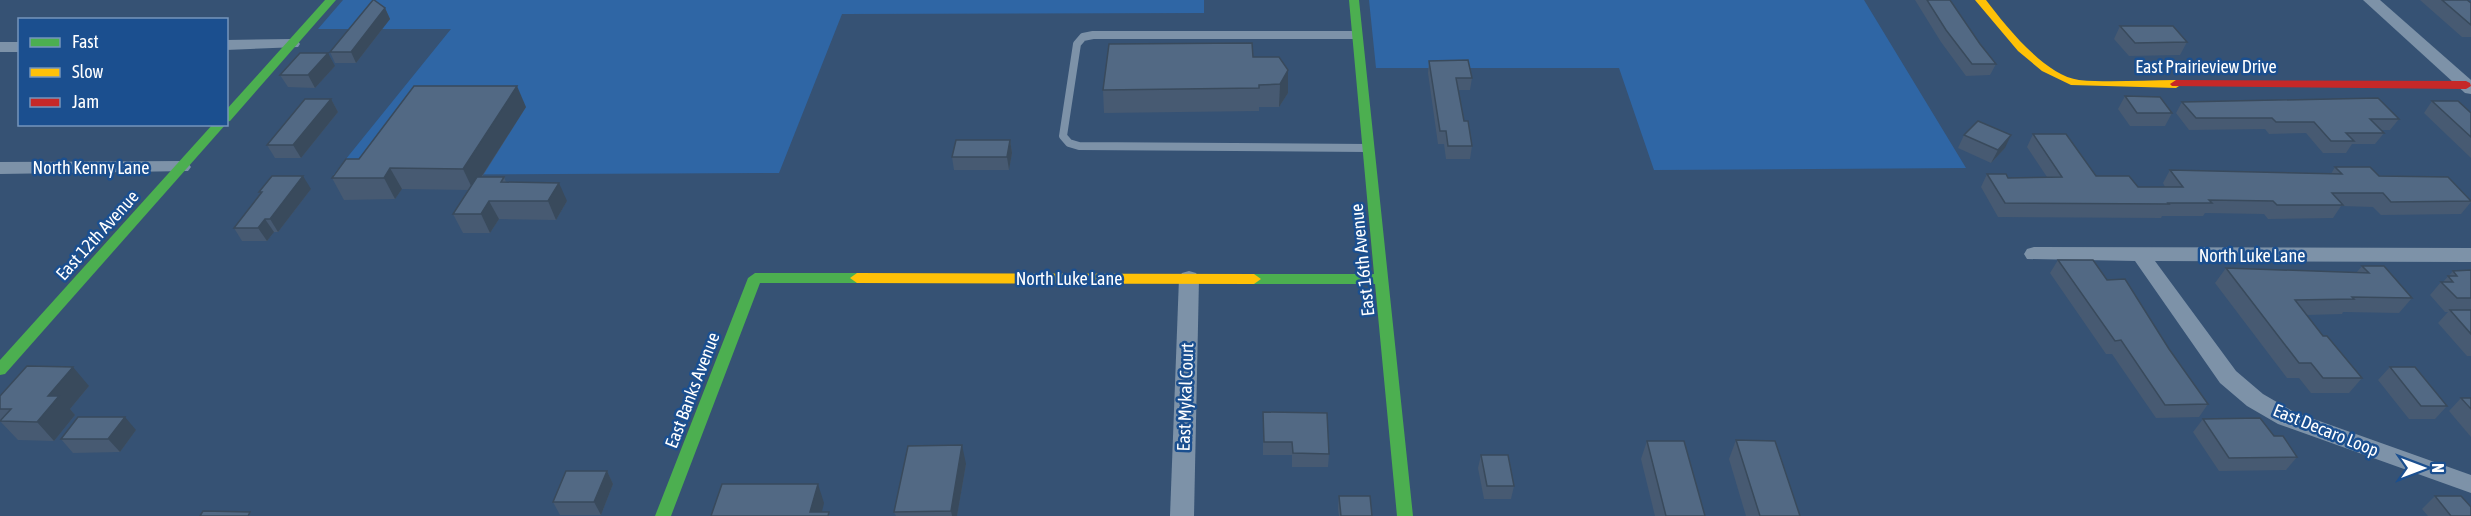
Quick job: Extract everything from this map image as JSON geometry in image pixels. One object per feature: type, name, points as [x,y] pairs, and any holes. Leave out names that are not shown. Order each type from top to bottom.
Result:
[{"type":"street","points":[[228,115],[331,0]]},
{"type":"street","name":"East 16th Avenue","points":[[1354,0],[1405,516]]},
{"type":"street","name":"East Prairieview Drive","points":[[1980,0],[2026,57],[2057,77],[2075,83],[2468,87]]},
{"type":"street","points":[[2372,0],[2468,87]]},
{"type":"street","points":[[228,45],[292,44]]},
{"type":"street","points":[[0,47],[18,47]]},
{"type":"street","name":"East 12th Avenue","points":[[0,370],[218,126]]},
{"type":"street","name":"North Kenny Lane","points":[[0,168],[182,167]]},
{"type":"street","name":"North Luke Lane","points":[[2034,254],[2471,255]]},
{"type":"street","name":"East Decaro Loop","points":[[2140,254],[2228,377],[2255,400],[2286,418],[2471,484]]},
{"type":"street","name":"North Luke Lane","points":[[755,278],[1382,279]]},
{"type":"street","name":"East Banks Avenue","points":[[663,516],[755,278]]},
{"type":"street","name":"East Mykal Court","points":[[1182,516],[1189,278]]},
{"type":"lane","points":[[1357,34],[1093,35],[1083,37],[1077,44],[1063,136],[1069,143],[1079,146],[1369,148]]},
{"type":"shaded area","points":[[343,0],[1204,0],[1204,13],[842,14],[779,173],[333,175],[451,29],[318,29]]},
{"type":"shaded area","points":[[1369,0],[1864,0],[1966,168],[1654,170],[1619,68],[1376,68]]},
{"type":"building","points":[[373,0],[385,8],[351,52],[330,52]]},
{"type":"building","points":[[1927,0],[1950,0],[1996,64],[1972,64]]},
{"type":"building","points":[[2442,0],[2467,0],[2471,3],[2471,25]]},
{"type":"building","points":[[2120,26],[2173,26],[2187,42],[2135,43]]},
{"type":"building","points":[[1252,43],[1253,57],[1279,57],[1288,70],[1280,84],[1259,85],[1259,88],[1103,90],[1109,44]]},
{"type":"building","points":[[300,53],[328,53],[308,75],[280,75]]},
{"type":"building","points":[[1468,60],[1472,78],[1456,78],[1464,121],[1468,121],[1472,146],[1448,146],[1446,131],[1440,131],[1429,61]]},
{"type":"building","points":[[414,86],[517,86],[463,169],[390,168],[384,178],[332,178],[346,159],[359,159]]},
{"type":"building","points":[[2125,96],[2160,97],[2172,113],[2137,113]]},
{"type":"building","points":[[2378,98],[2399,119],[2370,119],[2384,133],[2346,133],[2354,141],[2331,141],[2314,122],[2276,122],[2272,118],[2196,118],[2182,102]]},
{"type":"building","points":[[305,99],[331,99],[293,145],[267,145]]},
{"type":"building","points":[[2432,101],[2458,101],[2471,113],[2471,137]]},
{"type":"building","points":[[1978,121],[2011,135],[1998,150],[1964,135]]},
{"type":"building","points":[[2033,134],[2066,134],[2096,176],[2129,176],[2138,187],[2183,187],[2170,170],[2342,174],[2335,167],[2370,167],[2379,176],[2448,177],[2471,201],[2391,202],[2383,193],[2332,193],[2343,205],[2277,205],[2273,201],[2209,200],[2212,203],[2005,203],[1987,174],[2006,174],[2008,178],[2062,177]]},
{"type":"building","points":[[956,140],[1010,140],[1007,157],[952,157]]},
{"type":"building","points":[[272,176],[303,176],[270,219],[265,219],[258,228],[234,228],[262,192],[259,192]]},
{"type":"building","points":[[477,177],[504,177],[501,182],[559,183],[548,201],[489,201],[481,214],[453,214]]},
{"type":"building","points":[[2058,260],[2093,260],[2107,280],[2125,279],[2169,349],[2208,404],[2165,405],[2121,340],[2115,341]]},
{"type":"building","points":[[2362,266],[2384,266],[2412,298],[2352,297],[2354,299],[2295,300],[2323,336],[2327,336],[2362,378],[2323,378],[2311,363],[2299,363],[2226,268],[2369,273]]},
{"type":"building","points":[[2471,270],[2471,298],[2457,298],[2441,282],[2453,282],[2448,276],[2457,276],[2453,271]]},
{"type":"building","points":[[2450,310],[2471,310],[2471,334]]},
{"type":"building","points":[[27,366],[73,367],[48,396],[59,396],[37,422],[0,421],[11,409],[0,409],[0,396]]},
{"type":"building","points":[[2390,367],[2415,367],[2447,406],[2421,406]]},
{"type":"building","points":[[2461,398],[2471,398],[2471,409]]},
{"type":"building","points":[[1263,412],[1327,413],[1329,454],[1293,453],[1292,442],[1264,442]]},
{"type":"building","points":[[78,417],[125,417],[108,439],[61,439]]},
{"type":"building","points":[[2260,418],[2274,436],[2283,436],[2297,457],[2229,458],[2203,419]]},
{"type":"building","points":[[1736,440],[1775,441],[1800,516],[1760,516]]},
{"type":"building","points":[[1647,441],[1684,441],[1705,516],[1666,516]]},
{"type":"building","points":[[962,445],[951,511],[894,512],[908,446]]},
{"type":"building","points":[[1481,455],[1508,455],[1514,486],[1487,486]]},
{"type":"building","points":[[566,471],[607,471],[594,502],[553,502]]},
{"type":"building","points":[[722,484],[818,484],[810,512],[829,512],[828,516],[711,516]]},
{"type":"building","points":[[1339,496],[1370,496],[1372,516],[1341,516]]},
{"type":"building","points":[[2435,496],[2461,496],[2471,507],[2471,516],[2451,516]]},
{"type":"building","points":[[203,511],[250,512],[248,516],[200,516]]},
{"type":"traffic: fast","points":[[228,116],[331,0]]},
{"type":"traffic: fast","points":[[1354,0],[1405,516]]},
{"type":"traffic: fast","points":[[0,370],[218,126]]},
{"type":"traffic: fast","points":[[663,516],[755,278],[857,278]]},
{"type":"traffic: fast","points":[[1254,279],[1382,279]]},
{"type":"traffic: slow","points":[[1980,0],[2000,26],[2033,59],[2075,83],[2176,84]]},
{"type":"traffic: slow","points":[[857,278],[1254,279]]},
{"type":"traffic: jam","points":[[2176,84],[2466,85]]}]
